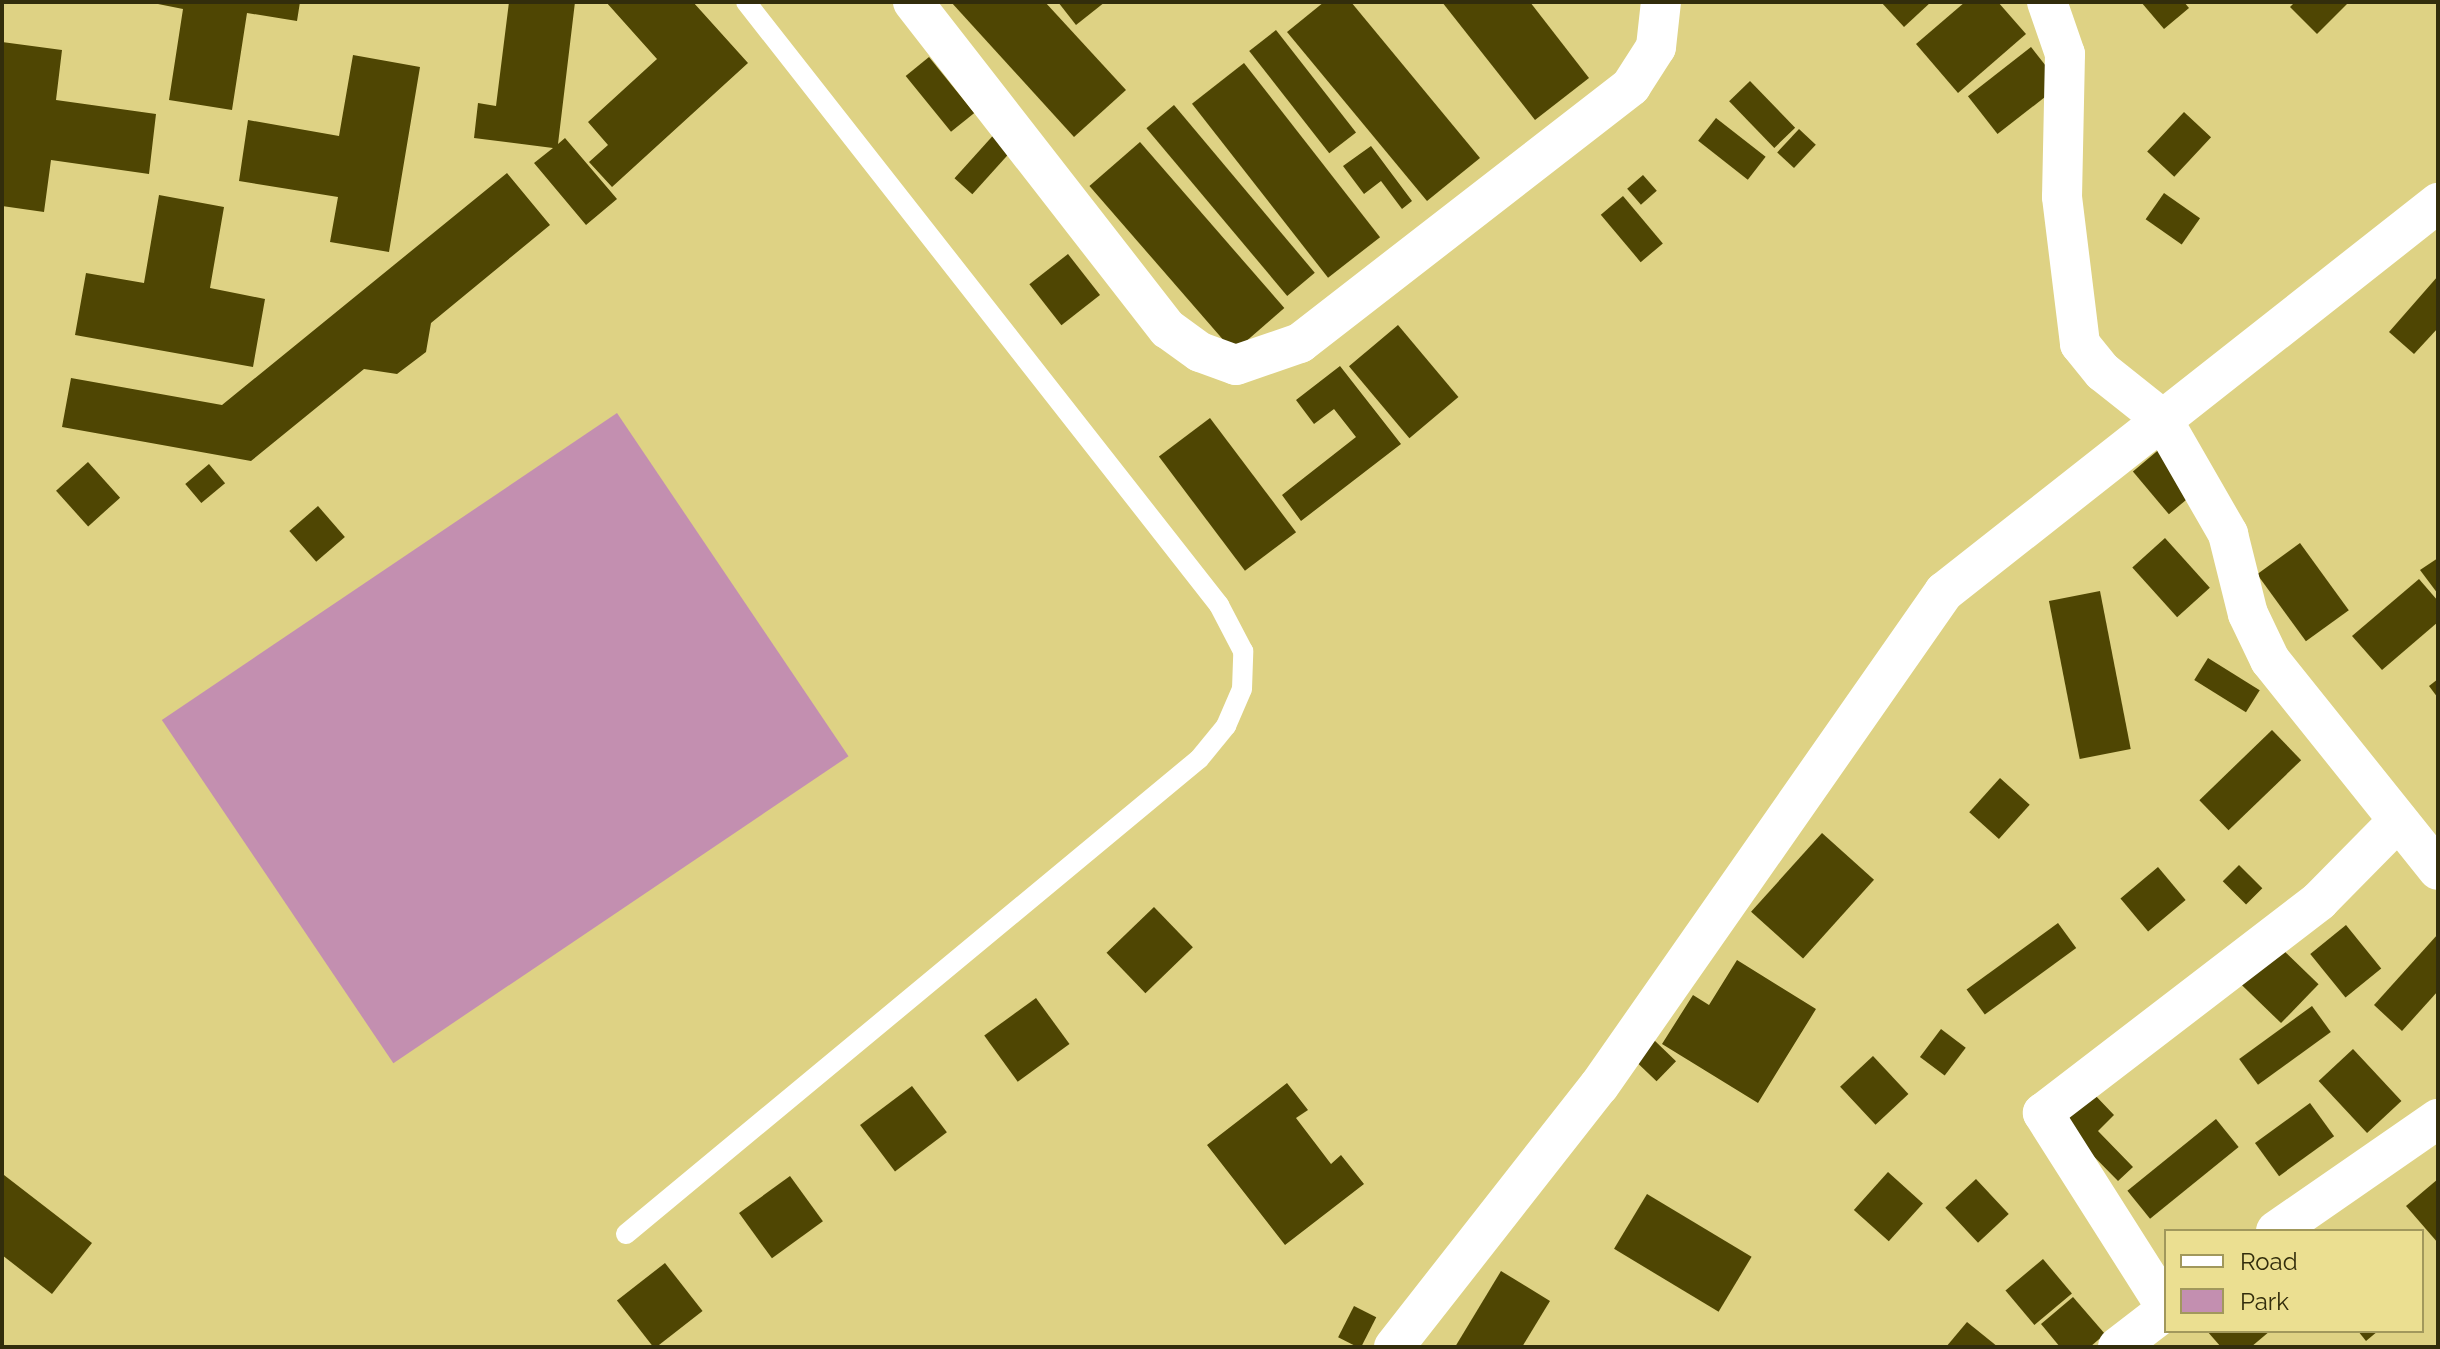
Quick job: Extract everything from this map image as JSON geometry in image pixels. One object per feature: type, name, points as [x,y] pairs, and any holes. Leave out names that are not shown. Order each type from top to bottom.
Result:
[{"type":"street","points":[[913,2],[1168,329],[1236,365],[1300,343],[1631,86],[1656,47],[1661,2]]},
{"type":"street","points":[[2047,2],[2065,54],[2062,197],[2080,344],[2103,372],[2162,419],[2228,534],[2257,639],[2438,870]]},
{"type":"street","points":[[1394,1347],[1599,1086],[1944,592],[2438,203]]},
{"type":"street","points":[[2164,1305],[2043,1113],[2319,901],[2398,821]]},
{"type":"street","points":[[2279,1229],[2438,1119]]},
{"type":"street","points":[[2118,1347],[2164,1310]]},
{"type":"lane","points":[[626,1234],[1199,759],[1226,726],[1242,689],[1243,651],[1219,605],[746,2]]},
{"type":"green space","points":[[617,413],[849,756],[393,1063],[162,720]]},
{"type":"building","points":[[148,2],[300,2],[297,21],[247,13],[232,110],[169,100],[183,9]]},
{"type":"building","points":[[509,2],[575,2],[558,144],[565,138],[617,199],[586,225],[534,163],[553,148],[474,138],[478,103],[496,106]]},
{"type":"building","points":[[606,2],[693,2],[748,63],[612,187],[589,162],[608,145],[588,122],[657,59]]},
{"type":"building","points":[[951,2],[1045,2],[1126,90],[1074,137]]},
{"type":"building","points":[[1058,2],[1105,2],[1076,25]]},
{"type":"building","points":[[1324,2],[1351,2],[1480,158],[1427,201],[1287,32]]},
{"type":"building","points":[[1442,2],[1530,2],[1589,78],[1535,120]]},
{"type":"building","points":[[1881,2],[1931,2],[1904,27]]},
{"type":"building","points":[[1965,2],[1998,2],[2026,34],[1958,93],[1916,44]]},
{"type":"building","points":[[2141,2],[2184,2],[2189,8],[2164,29]]},
{"type":"building","points":[[2295,2],[2349,2],[2317,34],[2290,7]]},
{"type":"building","points":[[1276,30],[1356,132],[1329,153],[1249,51]]},
{"type":"building","points":[[2,42],[62,50],[56,100],[156,114],[149,174],[51,160],[44,212],[2,206]]},
{"type":"building","points":[[2031,47],[2061,85],[1998,134],[1968,96]]},
{"type":"building","points":[[353,55],[420,67],[389,252],[330,242],[338,197],[239,181],[248,120],[339,136]]},
{"type":"building","points":[[929,57],[974,113],[951,132],[906,76]]},
{"type":"building","points":[[1244,63],[1380,237],[1328,278],[1192,104]]},
{"type":"building","points":[[1750,81],[1795,128],[1774,148],[1729,101]]},
{"type":"building","points":[[1174,105],[1315,273],[1287,296],[1146,128]]},
{"type":"building","points":[[2184,112],[2211,137],[2174,177],[2147,151]]},
{"type":"building","points":[[1716,118],[1766,157],[1748,180],[1698,141]]},
{"type":"building","points":[[1799,129],[1816,145],[1794,168],[1777,152]]},
{"type":"building","points":[[998,130],[1016,146],[972,194],[955,178]]},
{"type":"building","points":[[1140,142],[1284,308],[1234,352],[1089,186]]},
{"type":"building","points":[[1371,146],[1412,201],[1402,209],[1381,181],[1364,194],[1343,166]]},
{"type":"building","points":[[507,173],[550,225],[431,323],[426,352],[397,374],[364,369],[251,461],[62,427],[71,378],[222,405]]},
{"type":"building","points":[[1643,175],[1657,191],[1641,205],[1627,189]]},
{"type":"building","points":[[2164,193],[2200,218],[2182,244],[2146,219]]},
{"type":"building","points":[[159,195],[224,207],[210,288],[265,299],[253,367],[75,335],[86,273],[144,283]]},
{"type":"building","points":[[1623,196],[1663,243],[1641,262],[1601,215]]},
{"type":"building","points":[[1068,254],[1100,295],[1061,325],[1029,284]]},
{"type":"building","points":[[2438,276],[2438,328],[2414,354],[2389,332]]},
{"type":"building","points":[[1398,325],[1458,397],[1409,438],[1349,366]]},
{"type":"building","points":[[1340,366],[1401,444],[1301,521],[1282,495],[1356,437],[1334,409],[1314,424],[1296,400]]},
{"type":"building","points":[[1210,418],[1296,532],[1245,571],[1159,457]]},
{"type":"building","points":[[2162,447],[2198,490],[2169,514],[2133,471]]},
{"type":"building","points":[[88,462],[120,498],[88,526],[56,491]]},
{"type":"building","points":[[209,464],[225,483],[201,503],[185,484]]},
{"type":"building","points":[[318,506],[345,537],[316,562],[289,531]]},
{"type":"building","points":[[2165,538],[2210,588],[2177,617],[2132,567]]},
{"type":"building","points":[[2300,543],[2349,610],[2306,641],[2257,574]]},
{"type":"building","points":[[2438,558],[2438,594],[2420,570]]},
{"type":"building","points":[[2419,579],[2438,601],[2438,622],[2382,670],[2352,636]]},
{"type":"building","points":[[2100,591],[2131,749],[2080,759],[2049,601]]},
{"type":"building","points":[[2208,658],[2260,690],[2246,712],[2194,680]]},
{"type":"building","points":[[2438,679],[2438,698],[2429,686]]},
{"type":"building","points":[[2272,730],[2301,760],[2229,830],[2199,800]]},
{"type":"building","points":[[2000,778],[2030,805],[1999,839],[1969,812]]},
{"type":"building","points":[[1822,833],[1874,880],[1803,959],[1751,912]]},
{"type":"building","points":[[2239,865],[2262,888],[2246,905],[2223,881]]},
{"type":"building","points":[[2158,867],[2186,900],[2148,931],[2120,898]]},
{"type":"building","points":[[1154,907],[1193,947],[1145,993],[1107,953]]},
{"type":"building","points":[[2058,923],[2076,948],[1985,1014],[1967,989]]},
{"type":"building","points":[[2346,925],[2381,969],[2345,997],[2310,954]]},
{"type":"building","points":[[2438,934],[2438,991],[2402,1031],[2374,1005]]},
{"type":"building","points":[[2279,946],[2319,984],[2281,1023],[2241,985]]},
{"type":"building","points":[[1737,960],[1816,1009],[1758,1103],[1662,1044],[1693,995],[1709,1005]]},
{"type":"building","points":[[1036,998],[1070,1044],[1018,1082],[984,1036]]},
{"type":"building","points":[[2312,1006],[2331,1032],[2258,1085],[2239,1059]]},
{"type":"building","points":[[1941,1029],[1966,1048],[1945,1076],[1920,1057]]},
{"type":"building","points":[[1653,1039],[1676,1061],[1657,1081],[1634,1059]]},
{"type":"building","points":[[2353,1049],[2401,1101],[2367,1133],[2319,1081]]},
{"type":"building","points":[[1873,1056],[1908,1094],[1876,1125],[1840,1087]]},
{"type":"building","points":[[1287,1083],[1308,1110],[1296,1118],[1331,1164],[1341,1155],[1364,1184],[1285,1245],[1207,1145]]},
{"type":"building","points":[[912,1086],[947,1132],[895,1171],[860,1125]]},
{"type":"building","points":[[2093,1093],[2114,1115],[2098,1131],[2133,1167],[2118,1181],[2061,1123]]},
{"type":"building","points":[[2310,1103],[2334,1136],[2279,1176],[2255,1143]]},
{"type":"building","points":[[2216,1119],[2239,1147],[2150,1219],[2127,1191]]},
{"type":"building","points":[[1888,1172],[1923,1203],[1889,1241],[1854,1210]]},
{"type":"building","points":[[4,1175],[92,1243],[52,1294],[2,1255]]},
{"type":"building","points":[[790,1176],[823,1221],[772,1258],[739,1213]]},
{"type":"building","points":[[1976,1179],[2009,1214],[1978,1243],[1945,1208]]},
{"type":"building","points":[[2438,1179],[2438,1243],[2406,1206]]},
{"type":"building","points":[[1647,1194],[1752,1257],[1719,1312],[1614,1249]]},
{"type":"building","points":[[2043,1259],[2072,1293],[2034,1325],[2005,1290]]},
{"type":"building","points":[[665,1263],[703,1311],[653,1347],[617,1301]]},
{"type":"building","points":[[1501,1271],[1550,1301],[1522,1347],[1455,1347]]},
{"type":"building","points":[[2073,1297],[2105,1334],[2090,1347],[2060,1347],[2041,1324]]},
{"type":"building","points":[[1354,1306],[1376,1317],[1361,1347],[1338,1337]]},
{"type":"building","points":[[1967,1322],[1998,1347],[1946,1347]]},
{"type":"building","points":[[2209,1333],[2268,1333],[2251,1347],[2221,1347]]},
{"type":"building","points":[[2360,1333],[2376,1333],[2366,1341]]}]
